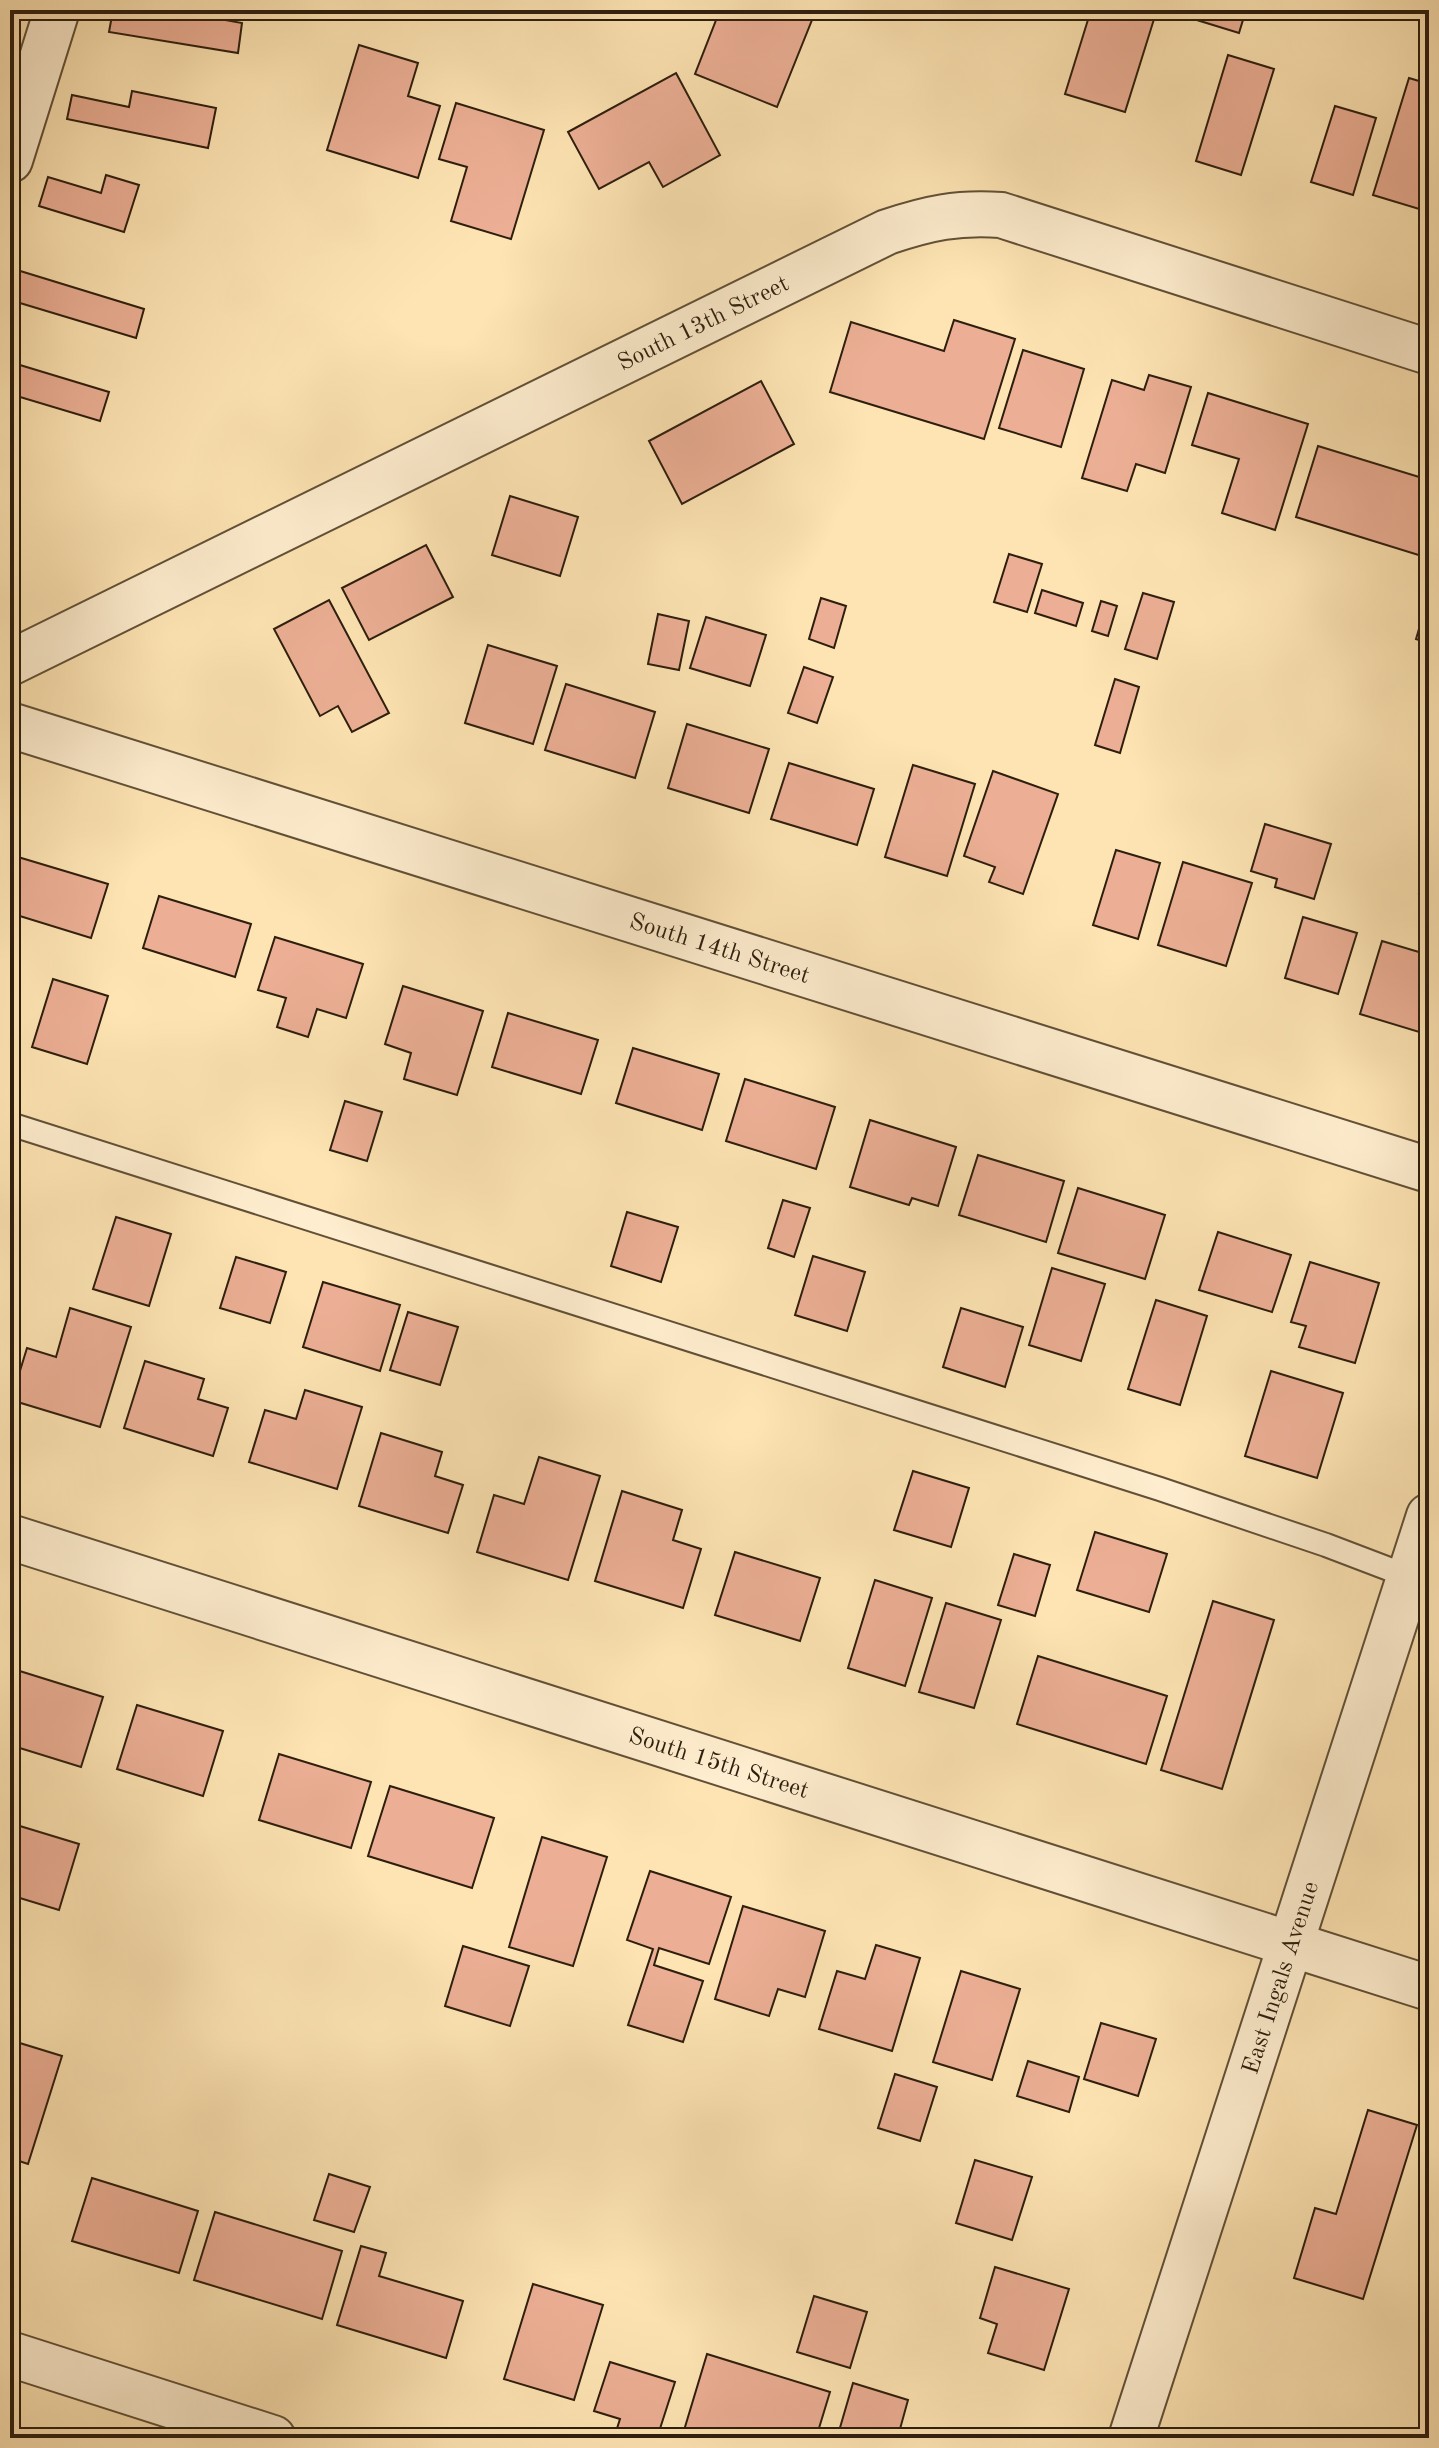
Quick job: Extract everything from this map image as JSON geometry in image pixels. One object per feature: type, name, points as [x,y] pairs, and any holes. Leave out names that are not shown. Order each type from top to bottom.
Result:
[{"type":"street","points":[[10,160],[57,10]]},
{"type":"street","name":"South 13th Street","points":[[10,663],[873,238],[931,217],[977,213],[1001,215],[1429,352]]},
{"type":"street","name":"South 14th Street","points":[[10,725],[1429,1170]]},
{"type":"street","name":"East Ingals Avenue","points":[[1131,2438],[1429,1516]]},
{"type":"street","name":"South 15th Street","points":[[10,1537],[1429,1988]]},
{"type":"street","points":[[10,2354],[273,2438]]},
{"type":"lane","points":[[10,1124],[1160,1489],[1410,1577]]},
{"type":"building","points":[[113,10],[216,10],[214,18],[242,23],[238,53],[109,32]]},
{"type":"building","points":[[720,10],[816,10],[777,107],[695,74]]},
{"type":"building","points":[[1091,10],[1136,10],[1155,16],[1125,112],[1065,94]]},
{"type":"building","points":[[1189,10],[1246,10],[1239,33],[1187,17]]},
{"type":"building","points":[[359,45],[418,63],[408,96],[440,106],[418,178],[327,150]]},
{"type":"building","points":[[1228,55],[1274,69],[1241,175],[1196,161]]},
{"type":"building","points":[[676,73],[720,155],[663,187],[649,162],[599,189],[568,132]]},
{"type":"building","points":[[1409,78],[1429,84],[1429,212],[1373,195]]},
{"type":"building","points":[[132,91],[216,108],[208,148],[67,119],[72,95],[129,107]]},
{"type":"building","points":[[456,103],[544,130],[511,239],[451,221],[467,167],[439,159]]},
{"type":"building","points":[[1335,106],[1376,118],[1353,195],[1311,182]]},
{"type":"building","points":[[106,175],[139,185],[124,232],[39,206],[48,177],[101,193]]},
{"type":"building","points":[[17,270],[144,309],[136,338],[10,300]]},
{"type":"building","points":[[954,320],[1015,339],[984,439],[830,392],[851,322],[944,351]]},
{"type":"building","points":[[1023,350],[1084,369],[1061,447],[999,428]]},
{"type":"building","points":[[10,362],[109,392],[100,421],[10,394]]},
{"type":"building","points":[[1149,375],[1191,387],[1165,473],[1136,464],[1127,491],[1082,478],[1112,380],[1144,390]]},
{"type":"building","points":[[761,381],[794,444],[682,504],[649,441]]},
{"type":"building","points":[[1208,393],[1308,424],[1275,530],[1222,513],[1239,459],[1192,445]]},
{"type":"building","points":[[1318,446],[1429,480],[1429,544],[1425,557],[1296,517]]},
{"type":"building","points":[[510,496],[578,517],[560,576],[492,555]]},
{"type":"building","points":[[426,545],[453,597],[369,640],[342,588]]},
{"type":"building","points":[[1009,554],[1042,564],[1027,612],[994,602]]},
{"type":"building","points":[[1042,590],[1083,603],[1076,626],[1035,613]]},
{"type":"building","points":[[1143,593],[1174,602],[1157,659],[1125,649]]},
{"type":"building","points":[[1429,595],[1429,643],[1416,639]]},
{"type":"building","points":[[821,598],[846,606],[834,648],[809,639]]},
{"type":"building","points":[[329,600],[389,713],[352,732],[338,706],[320,716],[274,629]]},
{"type":"building","points":[[1101,601],[1117,606],[1108,636],[1092,631]]},
{"type":"building","points":[[658,614],[689,621],[679,670],[648,664]]},
{"type":"building","points":[[706,617],[766,635],[750,686],[690,668]]},
{"type":"building","points":[[488,645],[557,666],[533,744],[465,723]]},
{"type":"building","points":[[804,667],[833,677],[817,723],[788,713]]},
{"type":"building","points":[[1115,679],[1139,687],[1120,753],[1095,745]]},
{"type":"building","points":[[566,684],[655,712],[635,778],[545,750]]},
{"type":"building","points":[[687,724],[769,749],[749,813],[668,788]]},
{"type":"building","points":[[789,763],[874,789],[857,845],[771,819]]},
{"type":"building","points":[[913,765],[975,784],[947,876],[885,857]]},
{"type":"building","points":[[993,771],[1058,794],[1023,894],[989,882],[995,867],[964,856]]},
{"type":"building","points":[[1265,824],[1331,844],[1314,899],[1275,887],[1277,879],[1251,871]]},
{"type":"building","points":[[1116,850],[1160,863],[1138,939],[1093,925]]},
{"type":"building","points":[[18,857],[108,884],[91,938],[10,913],[10,884]]},
{"type":"building","points":[[1429,861],[1429,896],[1419,893]]},
{"type":"building","points":[[1183,862],[1252,883],[1226,966],[1158,945]]},
{"type":"building","points":[[159,896],[251,924],[235,977],[143,948]]},
{"type":"building","points":[[1303,917],[1357,933],[1338,994],[1285,978]]},
{"type":"building","points":[[275,937],[363,964],[346,1018],[317,1009],[308,1037],[277,1027],[286,998],[258,990]]},
{"type":"building","points":[[1382,941],[1429,955],[1429,1035],[1360,1014]]},
{"type":"building","points":[[53,979],[108,996],[87,1064],[32,1047]]},
{"type":"building","points":[[403,986],[483,1011],[457,1095],[404,1079],[411,1053],[385,1044]]},
{"type":"building","points":[[508,1013],[598,1040],[581,1094],[492,1067]]},
{"type":"building","points":[[633,1048],[719,1074],[702,1130],[616,1103]]},
{"type":"building","points":[[745,1079],[835,1107],[816,1169],[726,1141]]},
{"type":"building","points":[[345,1101],[382,1112],[367,1161],[330,1150]]},
{"type":"building","points":[[870,1120],[956,1147],[938,1206],[912,1198],[909,1205],[850,1187]]},
{"type":"building","points":[[978,1155],[1064,1181],[1046,1242],[959,1215]]},
{"type":"building","points":[[1078,1188],[1165,1215],[1145,1279],[1058,1253]]},
{"type":"building","points":[[783,1200],[810,1208],[794,1257],[768,1248]]},
{"type":"building","points":[[627,1212],[678,1227],[661,1282],[611,1266]]},
{"type":"building","points":[[116,1217],[171,1234],[149,1306],[93,1289]]},
{"type":"building","points":[[1218,1232],[1291,1255],[1272,1312],[1199,1290]]},
{"type":"building","points":[[813,1256],[865,1272],[847,1331],[795,1315]]},
{"type":"building","points":[[236,1257],[286,1272],[270,1323],[220,1308]]},
{"type":"building","points":[[1310,1262],[1379,1283],[1355,1363],[1299,1347],[1306,1326],[1291,1322]]},
{"type":"building","points":[[1052,1268],[1105,1284],[1081,1361],[1029,1345]]},
{"type":"building","points":[[323,1282],[400,1305],[380,1371],[303,1347]]},
{"type":"building","points":[[1156,1300],[1207,1316],[1180,1405],[1128,1389]]},
{"type":"building","points":[[70,1308],[131,1327],[100,1427],[11,1400],[27,1348],[56,1357]]},
{"type":"building","points":[[961,1308],[1023,1327],[1005,1387],[943,1367]]},
{"type":"building","points":[[408,1312],[458,1327],[440,1385],[390,1370]]},
{"type":"building","points":[[145,1361],[204,1379],[198,1399],[228,1408],[213,1456],[124,1428]]},
{"type":"building","points":[[1271,1371],[1343,1393],[1317,1478],[1245,1456]]},
{"type":"building","points":[[305,1390],[362,1407],[337,1489],[249,1462],[265,1410],[296,1419]]},
{"type":"building","points":[[381,1433],[442,1452],[435,1476],[463,1485],[448,1533],[359,1506]]},
{"type":"building","points":[[539,1457],[600,1476],[568,1580],[477,1552],[494,1495],[524,1504]]},
{"type":"building","points":[[913,1471],[969,1488],[951,1547],[894,1530]]},
{"type":"building","points":[[622,1491],[682,1510],[673,1540],[701,1549],[683,1608],[595,1581]]},
{"type":"building","points":[[1095,1532],[1167,1554],[1149,1612],[1077,1590]]},
{"type":"building","points":[[735,1552],[820,1578],[800,1641],[715,1615]]},
{"type":"building","points":[[1014,1554],[1050,1565],[1035,1616],[998,1605]]},
{"type":"building","points":[[875,1580],[932,1598],[905,1686],[848,1668]]},
{"type":"building","points":[[1213,1601],[1274,1620],[1222,1789],[1161,1770]]},
{"type":"building","points":[[946,1603],[1001,1620],[974,1708],[919,1692]]},
{"type":"building","points":[[1038,1656],[1167,1696],[1146,1764],[1017,1724]]},
{"type":"building","points":[[10,1668],[103,1697],[81,1767],[10,1745]]},
{"type":"building","points":[[137,1705],[223,1731],[203,1796],[117,1769]]},
{"type":"building","points":[[279,1754],[371,1782],[351,1848],[259,1820]]},
{"type":"building","points":[[390,1786],[494,1818],[472,1888],[368,1856]]},
{"type":"building","points":[[10,1823],[79,1844],[59,1910],[10,1895]]},
{"type":"building","points":[[542,1837],[607,1857],[573,1966],[509,1947]]},
{"type":"building","points":[[650,1871],[731,1897],[709,1964],[659,1948],[654,1965],[703,1981],[683,2042],[628,2025],[653,1949],[627,1940]]},
{"type":"building","points":[[743,1906],[825,1931],[805,1997],[778,1989],[769,2016],[715,1999]]},
{"type":"building","points":[[876,1945],[920,1958],[892,2051],[819,2029],[837,1971],[865,1979]]},
{"type":"building","points":[[463,1946],[529,1966],[510,2026],[445,2006]]},
{"type":"building","points":[[961,1971],[1020,1989],[992,2080],[933,2062]]},
{"type":"building","points":[[1101,2023],[1156,2039],[1138,2096],[1084,2079]]},
{"type":"building","points":[[10,2040],[62,2056],[28,2164],[10,2158]]},
{"type":"building","points":[[1028,2061],[1079,2077],[1069,2112],[1017,2096]]},
{"type":"building","points":[[895,2074],[937,2087],[920,2141],[878,2128]]},
{"type":"building","points":[[1368,2110],[1417,2125],[1363,2299],[1294,2278],[1315,2208],[1336,2214]]},
{"type":"building","points":[[975,2160],[1032,2177],[1012,2240],[956,2223]]},
{"type":"building","points":[[329,2174],[370,2187],[354,2232],[314,2220]]},
{"type":"building","points":[[92,2178],[198,2211],[179,2273],[72,2241]]},
{"type":"building","points":[[215,2212],[342,2251],[322,2319],[194,2280]]},
{"type":"building","points":[[361,2246],[386,2253],[379,2276],[463,2301],[446,2358],[337,2325]]},
{"type":"building","points":[[995,2267],[1069,2289],[1044,2370],[988,2353],[997,2324],[980,2318]]},
{"type":"building","points":[[533,2284],[603,2305],[574,2400],[504,2379]]},
{"type":"building","points":[[814,2296],[867,2312],[850,2368],[797,2352]]},
{"type":"building","points":[[707,2354],[830,2392],[816,2438],[682,2437]]},
{"type":"building","points":[[610,2362],[675,2382],[657,2438],[614,2438],[620,2419],[594,2411]]},
{"type":"building","points":[[853,2383],[908,2400],[900,2429],[928,2438],[837,2438]]}]
